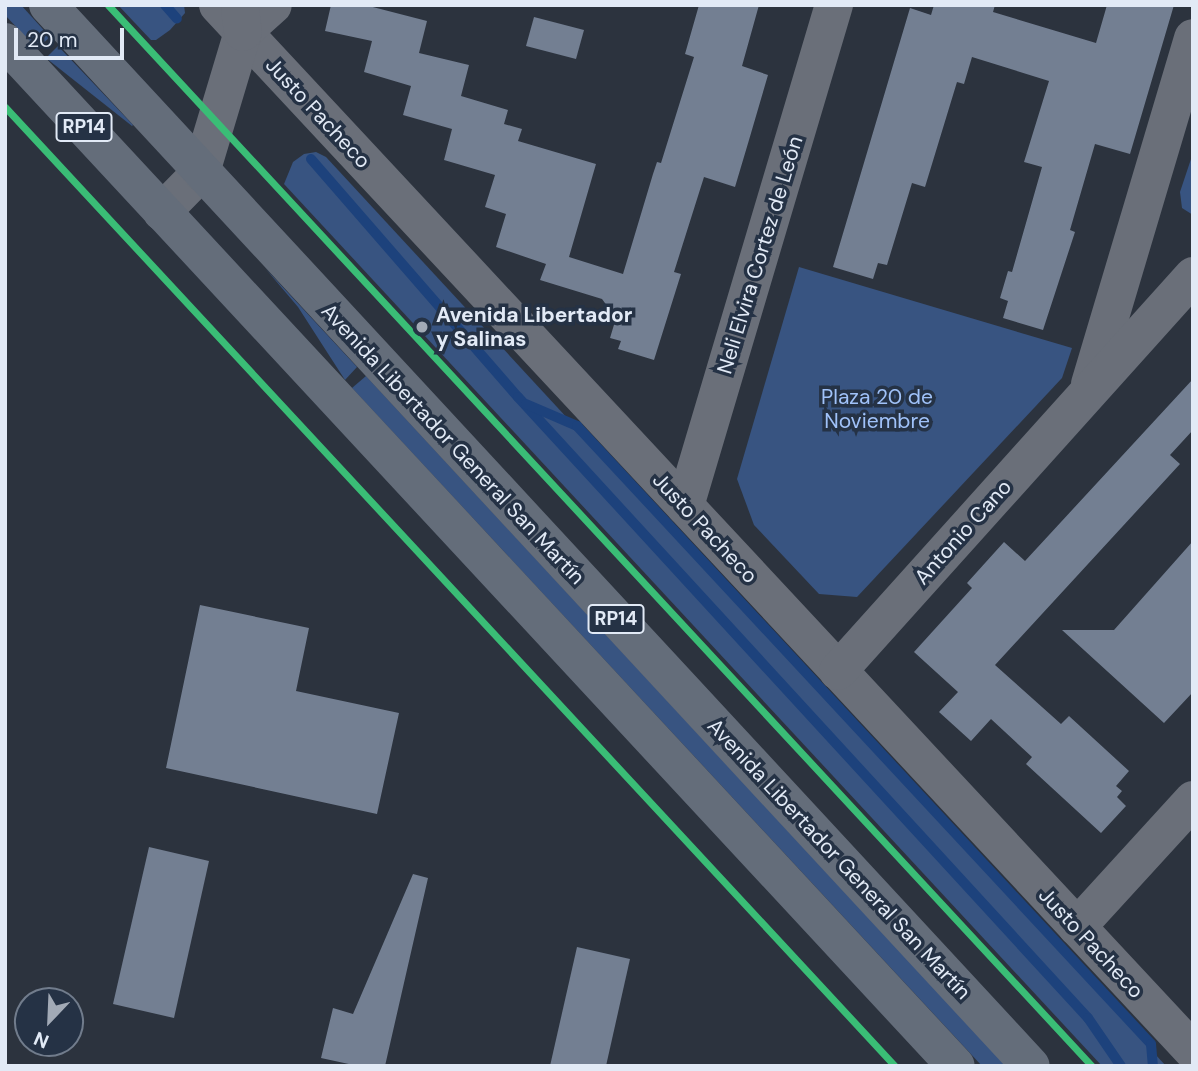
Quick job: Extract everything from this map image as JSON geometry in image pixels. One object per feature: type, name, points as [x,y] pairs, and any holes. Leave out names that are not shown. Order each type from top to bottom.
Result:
[{"type":"main road","name":"Avenida Libertador General San Martín","points":[[48,5],[1031,1066]]},
{"type":"main road","name":"RP14","points":[[5,42],[956,1066]]},
{"type":"street","points":[[162,212],[201,172],[233,14],[273,5]]},
{"type":"street","name":"Neli Elvira Cortez de León","points":[[685,506],[834,5]]},
{"type":"street","name":"Justo Pacheco","points":[[233,14],[685,506],[1192,1050]]},
{"type":"street","name":"Antonio Cano","points":[[1087,393],[1193,38]]},
{"type":"street","name":"Antonio Cano","points":[[838,671],[1193,276]]},
{"type":"street","points":[[1077,927],[1193,800]]},
{"type":"green space","points":[[5,5],[21,5],[50,37],[37,49],[5,15]]},
{"type":"green space","points":[[118,5],[184,5],[185,13],[170,30],[156,40],[151,40]]},
{"type":"green space","points":[[58,46],[133,125],[132,126],[46,58]]},
{"type":"green space","points":[[316,152],[326,157],[1166,1066],[1102,1066],[284,184],[293,162],[304,154]]},
{"type":"green space","points":[[1193,153],[1193,215],[1182,208],[1180,192]]},
{"type":"green space","name":"Plaza 20 de Noviembre","points":[[799,267],[1072,348],[1062,378],[857,597],[819,594],[754,525],[737,479]]},
{"type":"green space","points":[[265,268],[357,367],[345,380],[298,307]]},
{"type":"green space","points":[[366,376],[1006,1066],[982,1066],[352,388]]},
{"type":"building","points":[[331,5],[365,5],[427,21],[419,53],[469,65],[461,96],[508,110],[504,124],[522,129],[518,141],[596,164],[569,257],[623,274],[653,174],[657,162],[661,163],[694,57],[685,54],[699,5],[759,5],[742,66],[768,75],[749,140],[735,187],[704,177],[674,272],[681,274],[654,360],[618,349],[621,341],[610,338],[616,318],[602,299],[540,280],[546,264],[496,247],[506,214],[485,207],[495,175],[444,160],[452,129],[403,115],[411,86],[364,72],[372,41],[325,31]]},
{"type":"building","points":[[934,5],[995,5],[993,12],[1096,43],[1107,5],[1174,5],[1130,154],[1095,144],[1070,230],[1075,232],[1043,330],[1003,318],[1008,301],[1000,298],[1008,271],[1012,272],[1042,167],[1024,162],[1049,81],[972,57],[964,84],[957,82],[925,187],[912,183],[887,265],[878,263],[873,279],[833,267],[910,8],[931,15]]},
{"type":"building","points":[[534,17],[584,30],[576,59],[526,46]]},
{"type":"building","points":[[1193,379],[1193,430],[1170,455],[1180,464],[995,665],[1061,724],[1069,716],[1129,771],[1116,786],[1122,791],[1117,797],[1126,806],[1101,833],[1026,764],[1032,757],[991,719],[971,741],[939,712],[958,692],[914,652],[972,588],[967,583],[1004,542],[1025,561]]},
{"type":"building","points":[[1193,541],[1193,692],[1164,723],[1062,630],[1114,630]]},
{"type":"building","points":[[200,605],[309,628],[296,691],[399,713],[377,814],[166,768]]},
{"type":"building","points":[[149,847],[209,861],[174,1018],[113,1004]]},
{"type":"building","points":[[413,874],[428,878],[385,1066],[358,1066],[321,1058],[333,1008],[353,1014]]},
{"type":"building","points":[[577,947],[630,959],[606,1066],[550,1066]]},
{"type":"waterway","points":[[165,5],[177,19]]},
{"type":"waterway","points":[[311,159],[518,397],[1088,1018],[1121,1066]]},
{"type":"waterway","points":[[526,404],[577,426],[1151,1044],[1153,1066]]},
{"type":"cycle path","points":[[108,5],[1092,1066]]},
{"type":"cycle path","points":[[5,107],[895,1066]]},
{"type":"place","name":"Avenida Libertador y Salinas","points":[[422,327]]}]
